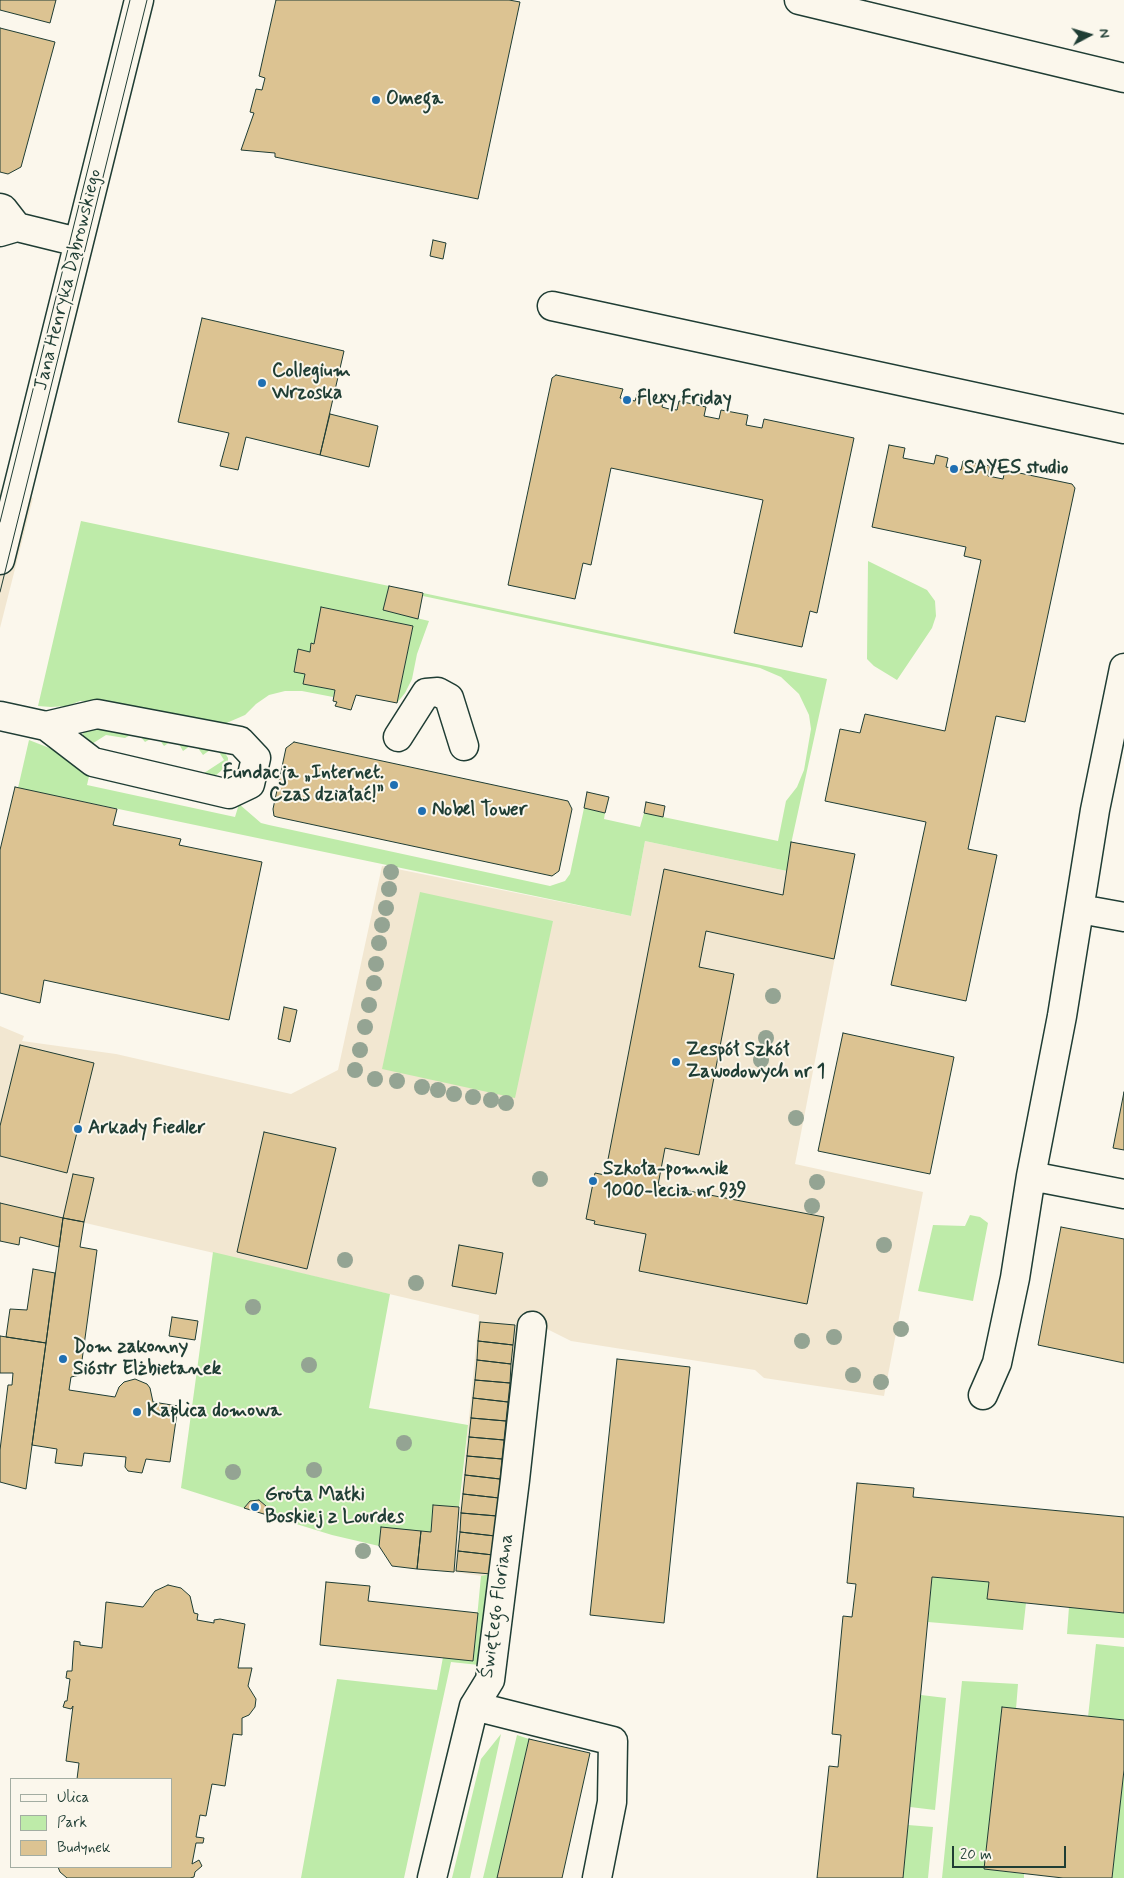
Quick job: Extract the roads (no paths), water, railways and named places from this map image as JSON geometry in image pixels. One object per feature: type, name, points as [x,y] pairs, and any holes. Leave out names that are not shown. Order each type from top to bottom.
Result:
[{"type":"street","name":"Jana Henryka Dąbrowskiego","points":[[0,560],[139,0]]},
{"type":"street","points":[[799,0],[1124,78]]},
{"type":"street","points":[[6,222],[78,242]]},
{"type":"street","points":[[552,306],[1124,429]]},
{"type":"street","points":[[984,1395],[997,1363],[1015,1278],[1031,1176],[1080,909],[1095,810],[1124,668]]},
{"type":"street","points":[[398,737],[426,693],[438,692],[449,698],[464,746]]},
{"type":"street","points":[[0,716],[46,726],[93,762],[230,794],[250,784],[256,758],[240,741],[97,714],[46,726]]},
{"type":"street","points":[[1080,909],[1124,917]]},
{"type":"street","points":[[1031,1176],[1124,1194]]},
{"type":"street","name":"Świętego Floriana","points":[[432,1878],[474,1706],[490,1680],[532,1326]]},
{"type":"street","points":[[474,1706],[613,1741],[612,1802],[597,1878]]},
{"type":"tram line","points":[[0,522],[130,0]]},
{"type":"tram line","points":[[0,592],[147,0]]},
{"type":"place","name":"Omega","points":[[376,100]]},
{"type":"place","name":"Collegium Wrzoska","points":[[262,383]]},
{"type":"place","name":"Flexy Friday","points":[[627,400]]},
{"type":"place","name":"SAYES studio","points":[[954,469]]},
{"type":"place","name":"Fundacja „Internet. Czas działać!”","points":[[394,785]]},
{"type":"place","name":"Nobel Tower","points":[[422,811]]},
{"type":"place","name":"Zespół Szkół Zawodowych nr 1","points":[[676,1062]]},
{"type":"place","name":"Arkady Fiedler","points":[[78,1129]]},
{"type":"place","name":"Szkoła-pomnik 1000-lecia nr 939","points":[[593,1181]]},
{"type":"place","name":"Dom zakonny Sióstr Elżbietanek","points":[[63,1359]]},
{"type":"place","name":"Kaplica domowa","points":[[137,1412]]},
{"type":"place","name":"Grota Matki Boskiej z Lourdes","points":[[255,1507]]}]
